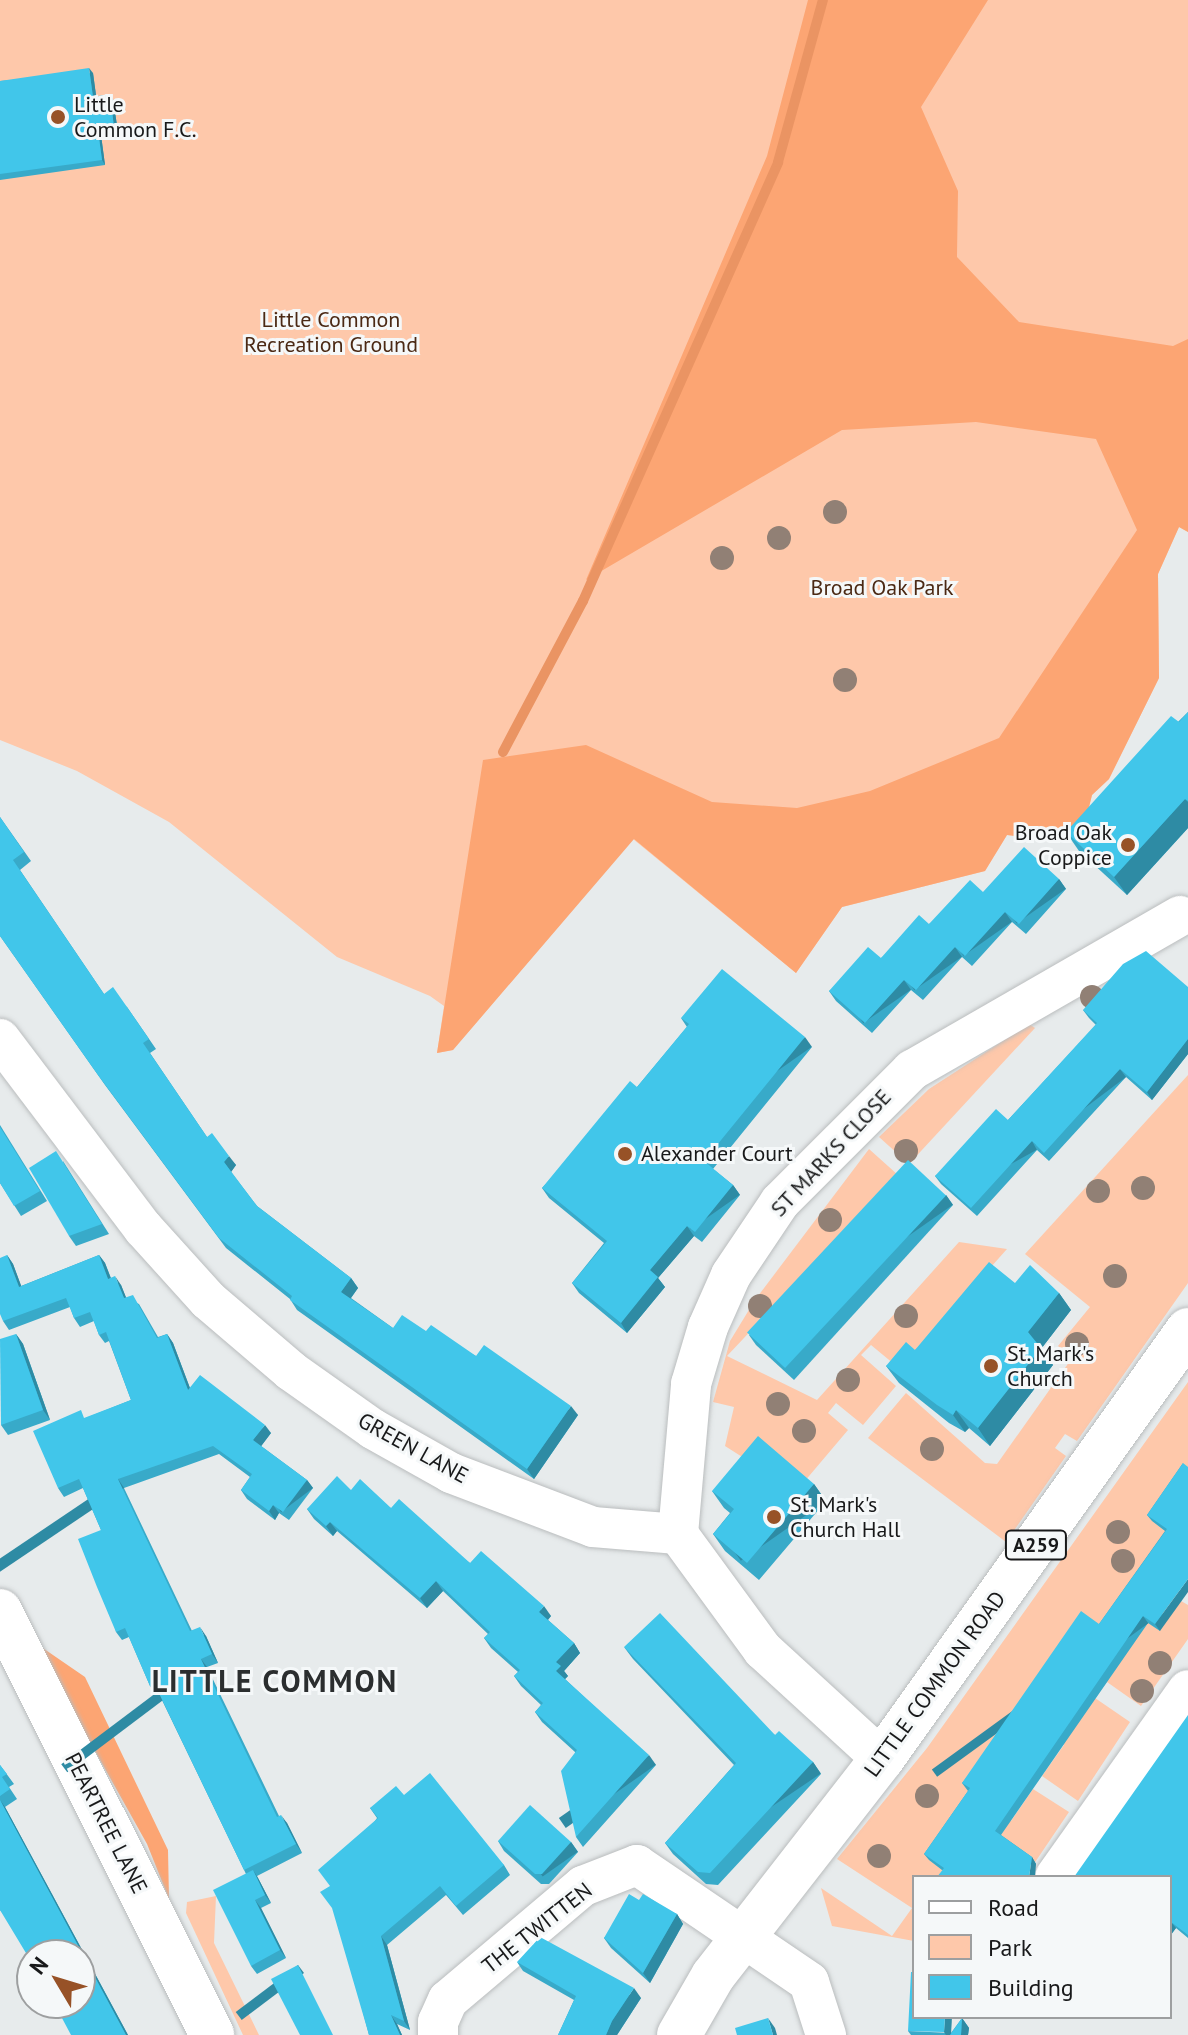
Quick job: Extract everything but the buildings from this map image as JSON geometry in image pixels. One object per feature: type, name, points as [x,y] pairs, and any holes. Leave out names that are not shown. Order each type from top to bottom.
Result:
[{"type":"main road","name":"LITTLE COMMON ROAD","points":[[679,2035],[743,1938],[882,1759],[1188,1330]]},
{"type":"main road","name":"PEARTREE LANE","points":[[0,1611],[212,2035]]},
{"type":"street","name":"ST MARKS CLOSE","points":[[678,1534],[691,1384],[708,1327],[731,1275],[780,1202],[912,1070],[1180,916]]},
{"type":"street","name":"GREEN LANE","points":[[0,1039],[143,1228],[208,1300],[291,1371],[373,1429],[451,1473],[593,1527],[678,1534]]},
{"type":"street","points":[[678,1534],[763,1650],[882,1759]]},
{"type":"street","points":[[1056,1875],[1188,1690]]},
{"type":"street","name":"THE TWITTEN","points":[[438,2035],[438,2022],[448,2000],[583,1886],[637,1865],[743,1938]]},
{"type":"street","points":[[743,1938],[809,1982],[826,2035]]},
{"type":"green space","points":[[0,0],[1188,0],[1188,532],[1179,527],[1158,574],[1159,678],[1109,779],[1092,795],[1083,831],[1047,832],[1041,839],[1007,835],[985,871],[842,907],[796,973],[633,839],[453,1050],[437,1053],[444,1006],[430,996],[337,957],[169,822],[77,771],[0,740]]},
{"type":"green space","points":[[1029,1024],[1035,1028],[909,1164],[879,1137],[929,1089]]},
{"type":"green space","points":[[1188,1075],[1188,1283],[1077,1441],[1065,1434],[1055,1448],[1066,1456],[1006,1542],[868,1438],[906,1393],[985,1463],[997,1464],[1072,1358],[1058,1346],[1090,1307],[1025,1254]]},
{"type":"green space","points":[[869,1149],[898,1175],[727,1356],[817,1400],[959,1242],[1007,1249],[900,1369],[871,1345],[861,1355],[896,1386],[863,1425],[836,1403],[828,1413],[848,1430],[804,1482],[758,1467],[725,1446],[734,1407],[713,1402],[730,1341],[755,1300]]},
{"type":"green space","points":[[1188,1382],[1188,1470],[1172,1535],[1181,1601],[1188,1605],[1188,1639],[1141,1706],[1107,1682],[1095,1698],[1130,1722],[1078,1801],[1042,1776],[1064,1745],[1020,1714],[1011,1821],[1033,1789],[1069,1812],[1026,1875],[912,1875],[912,1908],[837,1859],[927,1748]]},
{"type":"green space","points":[[821,1888],[892,1936],[912,1908],[912,1941],[832,1926]]},
{"type":"green space","points":[[216,1896],[214,1943],[259,2035],[243,2035],[186,1913],[187,1902]]},
{"type":"shaded area","points":[[808,0],[988,0],[921,107],[958,191],[957,257],[1019,322],[1173,346],[1188,339],[1188,532],[1179,527],[1158,574],[1159,678],[1109,779],[1092,795],[1083,831],[1047,832],[1041,839],[1007,835],[985,871],[842,907],[796,973],[634,839],[453,1050],[437,1053],[483,760],[586,745],[712,802],[797,808],[870,791],[999,738],[1137,530],[1096,439],[976,422],[842,430],[586,580],[767,156]]},
{"type":"shaded area","points":[[34,1642],[85,1677],[168,1850],[169,1899],[147,1844]]},
{"type":"waterway","points":[[503,752],[583,601],[778,162],[823,0]]},
{"type":"place","name":"Little Common F.C.","points":[[58,117]]},
{"type":"place","name":"Broad Oak Coppice","points":[[1128,845]]},
{"type":"place","name":"Alexander Court","points":[[625,1154]]},
{"type":"place","name":"St. Mark's Church","points":[[991,1366]]},
{"type":"place","name":"St. Mark's Church Hall","points":[[774,1517]]},
{"type":"district","name":"LITTLE COMMON","points":[[275,1681]]},
{"type":"park label","name":"Little Common Recreation Ground","points":[[331,332]]},
{"type":"park label","name":"Broad Oak Park","points":[[882,588]]}]
